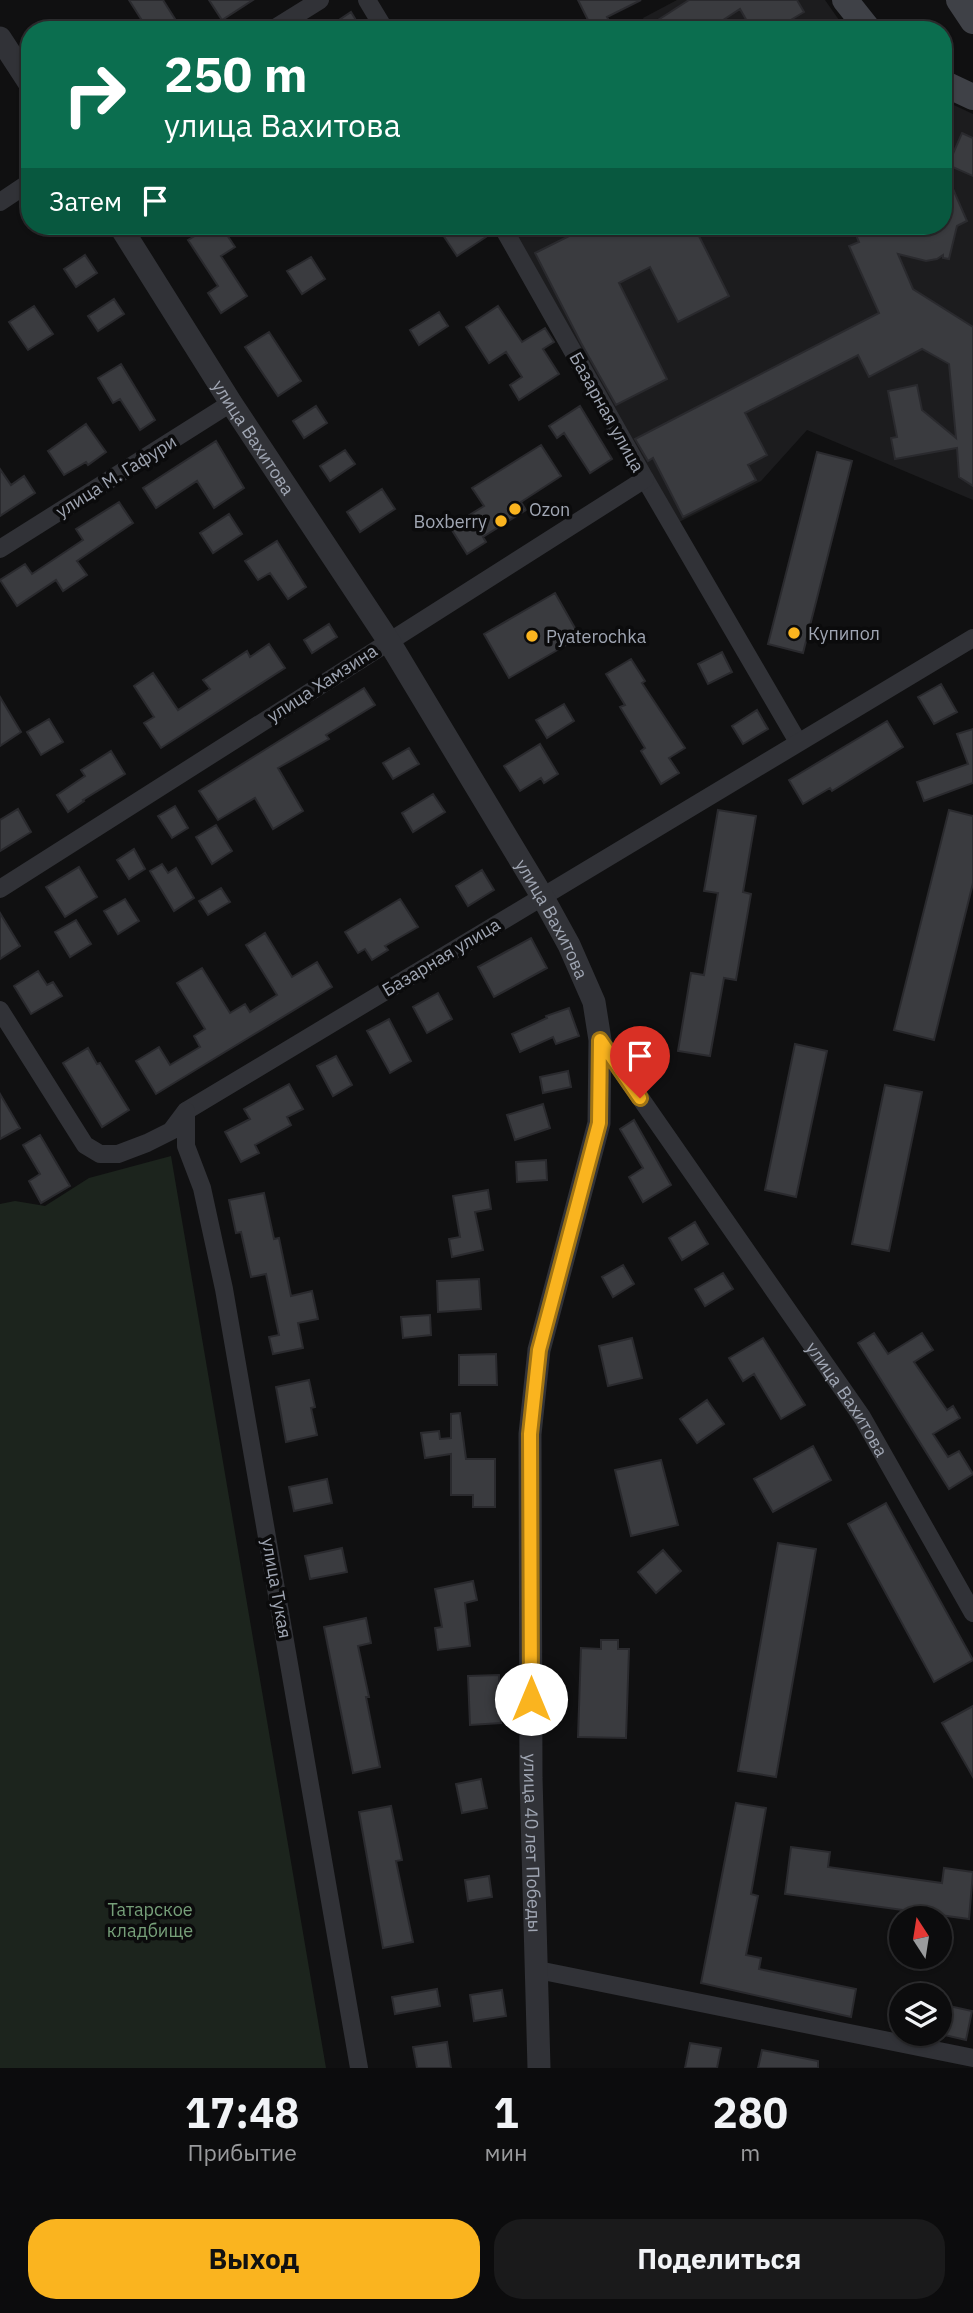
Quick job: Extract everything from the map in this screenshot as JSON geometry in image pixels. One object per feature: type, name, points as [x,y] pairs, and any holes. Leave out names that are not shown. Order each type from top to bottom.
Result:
[{"type":"main road","points":[[845,0],[862,21]]},
{"type":"main road","points":[[959,0],[973,21]]},
{"type":"main road","points":[[952,87],[973,97]]},
{"type":"street","points":[[286,21],[320,0]]},
{"type":"street","points":[[367,0],[380,21]]},
{"type":"street","points":[[0,38],[21,70]]},
{"type":"street","points":[[0,202],[21,188]]},
{"type":"street","name":"улица Вахитова","points":[[126,235],[231,403],[388,640],[542,896],[569,945],[594,1002],[600,1040],[862,1417],[973,1613]]},
{"type":"street","name":"Базарная улица","points":[[507,235],[798,742]]},
{"type":"street","name":"улица М. Гафури","points":[[0,549],[231,403]]},
{"type":"street","name":"улица Хамзина","points":[[0,889],[645,479]]},
{"type":"street","name":"Базарная улица","points":[[0,1010],[85,1145],[100,1154],[118,1154],[148,1143],[170,1131],[186,1111],[973,638]]},
{"type":"street","name":"улица 40 лет Победы","points":[[539,2068],[531,1778],[530,1434],[539,1350],[599,1123],[600,1040]]},
{"type":"street","name":"улица Тукая","points":[[186,1111],[186,1146],[202,1188],[224,1289],[359,2068]]},
{"type":"street","points":[[538,1970],[973,2058]]},
{"type":"shaded area","points":[[677,0],[825,0],[840,21],[644,21],[643,18]]},
{"type":"shaded area","points":[[952,104],[973,114],[973,500],[807,430],[761,481],[675,524],[512,235],[952,235]]},
{"type":"green space","name":"Татарское кладбище","points":[[171,1156],[326,2068],[0,2068],[0,1204],[15,1201],[45,1206],[89,1178]]},
{"type":"building","points":[[129,0],[163,0],[176,21],[142,21]]},
{"type":"building","points":[[209,0],[253,0],[222,20]]},
{"type":"building","points":[[578,0],[641,0],[607,17],[609,21],[588,21]]},
{"type":"building","points":[[689,0],[797,0],[804,12],[789,21],[747,21],[740,9],[722,21],[658,20]]},
{"type":"building","points":[[351,12],[356,21],[338,21]]},
{"type":"building","points":[[962,133],[973,138],[973,176],[952,167],[952,156]]},
{"type":"building","points":[[952,187],[967,221],[957,226],[949,259],[943,258],[943,255],[926,261],[898,254],[913,289],[973,327],[973,486],[959,477],[957,448],[895,459],[891,438],[897,437],[888,391],[917,385],[922,410],[956,438],[949,364],[922,349],[869,377],[858,355],[745,413],[767,455],[748,465],[756,480],[683,517],[653,458],[648,461],[635,439],[879,313],[849,246],[859,242],[856,235],[952,235]]},
{"type":"building","points":[[196,235],[227,235],[235,247],[221,256],[247,296],[221,313],[208,293],[218,286],[188,240]]},
{"type":"building","points":[[443,235],[485,235],[486,237],[457,256]]},
{"type":"building","points":[[571,235],[698,235],[729,296],[678,322],[650,267],[619,283],[667,379],[616,405],[535,253]]},
{"type":"building","points":[[85,255],[97,273],[76,287],[64,269]]},
{"type":"building","points":[[311,257],[325,279],[302,294],[287,271]]},
{"type":"building","points":[[114,299],[124,314],[98,331],[88,316]]},
{"type":"building","points":[[34,306],[53,334],[28,350],[9,322]]},
{"type":"building","points":[[498,306],[522,342],[545,328],[554,342],[543,349],[559,374],[519,400],[510,385],[522,377],[506,352],[489,363],[466,327]]},
{"type":"building","points":[[439,312],[448,326],[419,345],[410,330]]},
{"type":"building","points":[[269,332],[301,381],[278,396],[245,347]]},
{"type":"building","points":[[121,364],[155,420],[140,430],[120,399],[113,403],[98,378]]},
{"type":"building","points":[[316,406],[327,423],[304,438],[293,421]]},
{"type":"building","points":[[580,406],[612,459],[590,473],[564,433],[557,438],[549,426]]},
{"type":"building","points":[[86,424],[106,452],[88,465],[86,462],[64,475],[48,451]]},
{"type":"building","points":[[216,441],[244,488],[214,508],[197,481],[156,508],[143,488]]},
{"type":"building","points":[[541,445],[561,476],[521,502],[526,510],[483,537],[486,542],[467,554],[450,527],[484,506],[472,488]]},
{"type":"building","points":[[345,450],[355,464],[330,481],[320,466]]},
{"type":"building","points":[[817,452],[852,461],[803,653],[768,644]]},
{"type":"building","points":[[0,469],[11,485],[24,476],[35,493],[0,516]]},
{"type":"building","points":[[382,489],[395,509],[360,532],[347,512]]},
{"type":"building","points":[[119,502],[133,523],[77,561],[87,575],[63,591],[56,580],[17,606],[0,580],[25,564],[32,574],[83,540],[76,529]]},
{"type":"building","points":[[229,514],[242,534],[213,553],[200,533]]},
{"type":"building","points":[[277,541],[306,587],[288,599],[270,573],[258,580],[245,561]]},
{"type":"building","name":"Pyaterochka","points":[[555,593],[580,637],[509,678],[484,634]]},
{"type":"building","points":[[329,624],[337,637],[312,653],[304,640]]},
{"type":"building","points":[[269,644],[285,668],[161,748],[144,723],[154,717],[134,686],[153,673],[178,710],[210,689],[203,680],[247,651],[250,657]]},
{"type":"building","points":[[722,652],[732,672],[708,684],[698,664]]},
{"type":"building","points":[[631,659],[645,681],[642,683],[685,748],[669,758],[679,773],[661,784],[641,751],[645,748],[620,707],[625,705],[606,674]]},
{"type":"building","points":[[941,684],[957,712],[934,724],[918,697]]},
{"type":"building","points":[[364,688],[375,705],[326,735],[329,739],[278,768],[303,811],[273,829],[255,798],[218,820],[199,791]]},
{"type":"building","points":[[0,697],[21,732],[0,746]]},
{"type":"building","points":[[564,704],[574,721],[547,738],[536,720]]},
{"type":"building","points":[[757,710],[768,729],[743,744],[732,726]]},
{"type":"building","points":[[49,719],[63,742],[41,755],[27,732]]},
{"type":"building","points":[[887,721],[903,747],[832,791],[830,788],[803,804],[789,780]]},
{"type":"building","points":[[973,729],[973,783],[924,801],[917,782],[968,764],[957,734]]},
{"type":"building","points":[[540,744],[558,774],[544,783],[541,778],[520,791],[504,766]]},
{"type":"building","points":[[409,748],[419,764],[393,779],[383,763]]},
{"type":"building","points":[[111,751],[125,774],[68,812],[57,795],[85,776],[81,770]]},
{"type":"building","points":[[433,794],[445,812],[413,832],[402,813]]},
{"type":"building","points":[[175,806],[188,828],[172,838],[158,816]]},
{"type":"building","points":[[18,809],[31,832],[0,851],[0,820]]},
{"type":"building","points":[[718,810],[756,816],[743,892],[751,894],[736,980],[724,978],[710,1056],[678,1051],[691,973],[704,975],[718,893],[704,891]]},
{"type":"building","points":[[949,810],[973,816],[973,883],[934,1040],[894,1030]]},
{"type":"building","points":[[216,825],[232,851],[212,864],[196,837]]},
{"type":"building","points":[[134,849],[145,869],[129,879],[117,860]]},
{"type":"building","points":[[162,864],[168,873],[176,868],[194,898],[174,911],[150,871]]},
{"type":"building","points":[[79,867],[97,897],[65,917],[46,887]]},
{"type":"building","points":[[482,870],[494,890],[468,906],[456,886]]},
{"type":"building","points":[[221,888],[230,902],[208,915],[199,901]]},
{"type":"building","points":[[125,899],[139,921],[118,934],[104,911]]},
{"type":"building","points":[[400,899],[418,927],[385,946],[388,950],[372,960],[365,949],[358,953],[345,932]]},
{"type":"building","points":[[0,913],[20,946],[0,959]]},
{"type":"building","points":[[76,920],[91,944],[70,957],[55,932]]},
{"type":"building","points":[[265,933],[292,977],[317,962],[332,987],[156,1094],[136,1061],[159,1047],[170,1065],[200,1047],[194,1036],[205,1029],[177,983],[202,968],[230,1013],[245,1004],[250,1012],[277,995],[246,945]]},
{"type":"building","points":[[531,938],[547,968],[494,997],[478,967]]},
{"type":"building","points":[[38,971],[47,985],[53,982],[62,996],[31,1014],[14,986]]},
{"type":"building","points":[[438,993],[452,1019],[427,1033],[413,1007]]},
{"type":"building","points":[[569,1008],[579,1036],[556,1044],[553,1037],[520,1052],[512,1034],[547,1018],[546,1016]]},
{"type":"building","points":[[389,1019],[411,1061],[390,1073],[367,1031]]},
{"type":"building","points":[[795,1044],[827,1051],[796,1197],[765,1190]]},
{"type":"building","points":[[88,1048],[129,1110],[102,1127],[63,1063]]},
{"type":"building","points":[[336,1056],[352,1085],[333,1096],[317,1066]]},
{"type":"building","points":[[568,1071],[571,1087],[543,1093],[540,1077]]},
{"type":"building","points":[[289,1084],[303,1109],[287,1117],[291,1125],[255,1145],[259,1153],[241,1162],[225,1132],[250,1119],[244,1109]]},
{"type":"building","points":[[885,1085],[922,1092],[889,1251],[852,1244]]},
{"type":"building","points":[[0,1094],[20,1128],[0,1139]]},
{"type":"building","points":[[543,1104],[550,1128],[515,1140],[507,1115]]},
{"type":"building","points":[[634,1120],[671,1185],[643,1202],[629,1177],[643,1168],[620,1129]]},
{"type":"building","points":[[40,1135],[70,1186],[41,1203],[29,1181],[40,1174],[23,1145]]},
{"type":"building","points":[[546,1160],[547,1180],[517,1182],[516,1162]]},
{"type":"building","points":[[488,1190],[491,1209],[475,1212],[483,1250],[452,1257],[449,1239],[460,1237],[453,1196]]},
{"type":"building","points":[[264,1193],[274,1239],[279,1238],[291,1296],[312,1291],[318,1319],[298,1323],[303,1348],[273,1354],[269,1337],[279,1335],[266,1274],[251,1277],[241,1232],[236,1233],[229,1200]]},
{"type":"building","points":[[695,1222],[708,1244],[682,1260],[669,1238]]},
{"type":"building","points":[[623,1265],[634,1284],[613,1297],[602,1277]]},
{"type":"building","points":[[723,1273],[733,1289],[705,1306],[695,1289]]},
{"type":"building","points":[[479,1279],[481,1309],[438,1312],[437,1281]]},
{"type":"building","points":[[430,1315],[431,1335],[403,1338],[401,1317]]},
{"type":"building","points":[[874,1333],[888,1354],[922,1333],[933,1350],[914,1362],[947,1410],[953,1406],[960,1418],[933,1434],[948,1457],[959,1451],[973,1474],[949,1489],[858,1343]]},
{"type":"building","points":[[632,1338],[642,1378],[608,1386],[599,1346]]},
{"type":"building","points":[[763,1338],[805,1405],[781,1419],[754,1374],[743,1381],[729,1358]]},
{"type":"building","points":[[496,1354],[497,1385],[459,1385],[459,1355]]},
{"type":"building","points":[[309,1380],[317,1435],[286,1442],[276,1387]]},
{"type":"building","points":[[707,1400],[724,1424],[697,1443],[680,1419]]},
{"type":"building","points":[[460,1413],[466,1459],[495,1459],[495,1507],[473,1507],[473,1495],[451,1495],[451,1454],[425,1458],[421,1433],[439,1431],[440,1439],[451,1438],[451,1414]]},
{"type":"building","points":[[813,1446],[831,1480],[773,1512],[754,1479]]},
{"type":"building","points":[[661,1460],[678,1525],[631,1536],[615,1470]]},
{"type":"building","points":[[327,1479],[332,1503],[294,1511],[289,1487]]},
{"type":"building","points":[[886,1503],[973,1660],[934,1682],[848,1524]]},
{"type":"building","points":[[778,1543],[816,1549],[776,1777],[738,1771]]},
{"type":"building","points":[[342,1548],[347,1572],[310,1579],[305,1556]]},
{"type":"building","points":[[663,1550],[681,1571],[656,1593],[638,1572]]},
{"type":"building","points":[[473,1581],[477,1600],[465,1603],[470,1646],[438,1650],[435,1628],[442,1627],[435,1589]]},
{"type":"building","points":[[366,1618],[371,1643],[358,1646],[380,1767],[353,1773],[324,1627]]},
{"type":"building","points":[[601,1640],[618,1640],[618,1649],[629,1649],[626,1738],[578,1737],[581,1648],[601,1649]]},
{"type":"building","points":[[499,1675],[501,1723],[470,1725],[468,1676]]},
{"type":"building","points":[[973,1706],[973,1777],[942,1723]]},
{"type":"building","points":[[481,1779],[487,1808],[462,1813],[456,1784]]},
{"type":"building","points":[[736,1803],[766,1808],[751,1894],[758,1896],[746,1955],[761,1958],[759,1969],[856,1989],[851,2017],[701,1983]]},
{"type":"building","points":[[391,1806],[402,1860],[396,1861],[413,1942],[383,1948],[359,1812]]},
{"type":"building","points":[[791,1847],[830,1852],[828,1867],[942,1883],[944,1868],[973,1872],[969,1919],[952,1917],[952,1906],[889,1906],[889,1908],[785,1894]]},
{"type":"building","points":[[489,1876],[492,1897],[468,1901],[465,1880]]},
{"type":"building","points":[[437,1989],[440,2006],[395,2014],[392,1997]]},
{"type":"building","points":[[502,1990],[506,2016],[474,2021],[470,1995]]},
{"type":"building","points":[[952,2007],[972,2011],[966,2040],[952,2037]]},
{"type":"building","points":[[447,2042],[451,2068],[417,2068],[413,2047]]},
{"type":"building","points":[[690,2043],[721,2048],[717,2068],[685,2068]]},
{"type":"building","points":[[762,2050],[818,2061],[818,2068],[758,2068]]},
{"type":"place","name":"Ozon","points":[[515,509]]},
{"type":"place","name":"Boxberry","points":[[501,521]]},
{"type":"place","name":"Купипол","points":[[794,633]]},
{"type":"place","name":"Pyaterochka","points":[[532,636]]},
{"type":"route","points":[[531,1699],[530,1434],[539,1350],[599,1123],[600,1040],[640,1098]]}]
